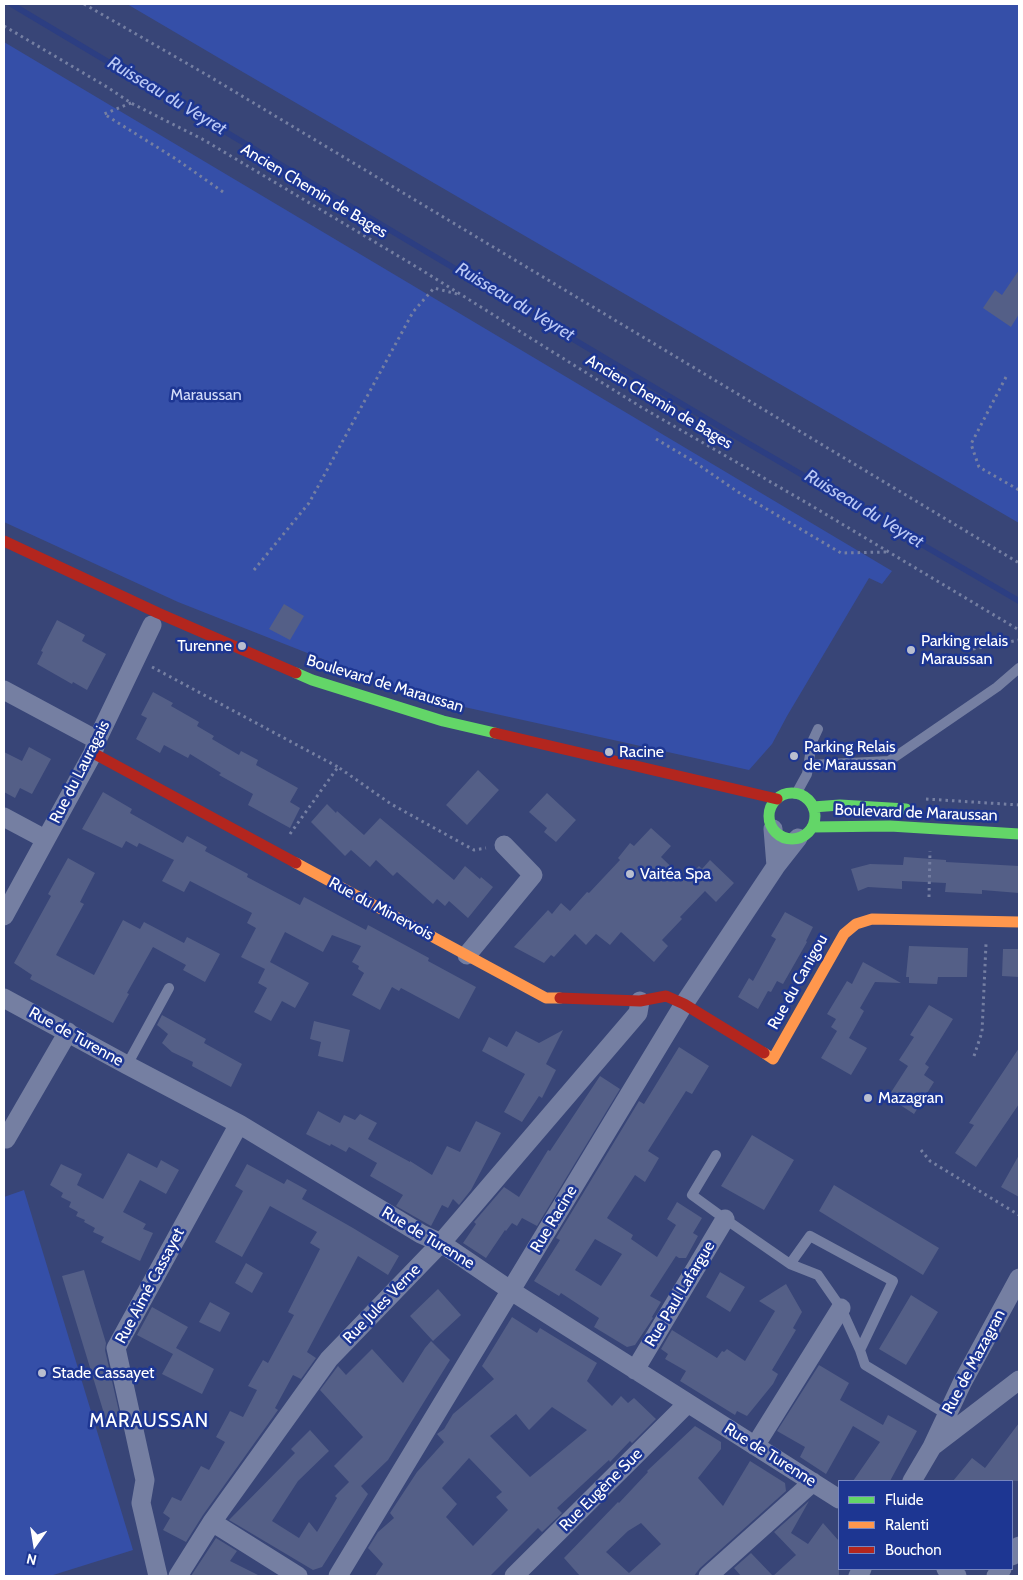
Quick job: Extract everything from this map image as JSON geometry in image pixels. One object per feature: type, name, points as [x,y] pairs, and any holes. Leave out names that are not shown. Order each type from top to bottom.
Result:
[{"type":"main road","name":"Boulevard de Maraussan","points":[[4,541],[158,613],[312,680],[443,720],[777,799]]},
{"type":"main road","name":"Rue du Minervois","points":[[95,746],[277,853],[546,998],[640,1001],[666,996],[684,1004]]},
{"type":"main road","points":[[789,794],[796,794],[809,801],[815,814],[805,832],[784,838],[778,834],[768,818],[770,809],[777,799],[789,794]]},
{"type":"main road","points":[[728,799],[745,803]]},
{"type":"main road","name":"Boulevard de Maraussan","points":[[813,807],[840,805],[921,810]]},
{"type":"main road","name":"Boulevard de Maraussan","points":[[805,832],[838,826],[930,828],[1019,834]]},
{"type":"main road","name":"Rue du Canigou","points":[[684,1004],[773,1059],[844,934],[856,924],[872,919],[1019,922]]},
{"type":"street","name":"Rue du Lauragais","points":[[4,916],[95,746],[152,625]]},
{"type":"street","name":"Rue du Minervois","points":[[4,690],[95,746]]},
{"type":"street","points":[[4,818],[45,839]]},
{"type":"street","points":[[768,818],[776,866]]},
{"type":"street","name":"Rue Racine","points":[[338,1576],[684,1004],[776,866],[805,832]]},
{"type":"street","points":[[467,955],[533,875],[504,845]]},
{"type":"street","name":"Rue de Turenne","points":[[4,998],[127,1066],[238,1124],[421,1234],[441,1243],[510,1291],[838,1498]]},
{"type":"street","name":"Rue Jules Verne","points":[[178,1576],[212,1522],[329,1359],[441,1243],[638,1013],[640,1001]]},
{"type":"street","points":[[6,1139],[68,1032]]},
{"type":"street","name":"Rue Aimé Cassayet","points":[[158,1576],[141,1503],[145,1480],[116,1348],[238,1124]]},
{"type":"street","name":"Rue Paul Lafargue","points":[[635,1370],[725,1219]]},
{"type":"street","name":"Rue de Mazagran","points":[[913,1480],[932,1447],[946,1414],[1019,1278]]},
{"type":"street","points":[[756,1446],[841,1308]]},
{"type":"street","name":"Rue de Mazagran","points":[[932,1447],[1019,1380]]},
{"type":"street","name":"Rue Eugène Sue","points":[[514,1576],[688,1403]]},
{"type":"street","points":[[708,1576],[813,1482]]},
{"type":"street","points":[[212,1522],[298,1576]]},
{"type":"lane","points":[[808,765],[890,761],[997,687],[1019,668]]},
{"type":"lane","points":[[796,794],[807,774],[812,742],[818,729]]},
{"type":"lane","points":[[127,1066],[169,988]]},
{"type":"lane","points":[[716,1155],[692,1195],[790,1264],[818,1275],[841,1308],[865,1365],[946,1414]]},
{"type":"lane","points":[[790,1264],[810,1236],[893,1281],[860,1350]]},
{"type":"path","points":[[84,4],[207,75],[1019,562]]},
{"type":"path","name":"Ancien Chemin de Bages","points":[[4,26],[106,86],[131,103],[204,140],[420,269],[641,407],[807,503],[1019,630]]},
{"type":"path","points":[[131,103],[104,114],[176,158],[223,192]]},
{"type":"path","points":[[254,570],[309,503],[413,312],[434,288],[460,295]]},
{"type":"path","points":[[1006,377],[971,444],[979,467],[1019,490]]},
{"type":"path","points":[[656,439],[693,461],[738,492],[841,553],[888,552]]},
{"type":"path","points":[[973,649],[1019,640]]},
{"type":"path","points":[[136,659],[338,767],[391,804],[474,850],[504,845]]},
{"type":"path","points":[[277,853],[338,767]]},
{"type":"path","points":[[928,919],[930,828]]},
{"type":"path","points":[[974,1056],[982,1032],[986,921]]},
{"type":"path","points":[[921,1150],[930,1161],[1019,1215]]},
{"type":"green space","points":[[127,4],[1019,4],[1019,523],[236,68]]},
{"type":"green space","name":"Maraussan","points":[[4,42],[892,571],[882,584],[869,578],[772,744],[749,770],[419,697],[178,602],[4,522]]},
{"type":"green space","name":"Stade Cassayet","points":[[24,1190],[133,1550],[50,1576],[4,1576],[4,1197]]},
{"type":"building","points":[[1019,270],[1019,314],[1011,327],[983,308],[995,290],[1002,295]]},
{"type":"building","points":[[284,604],[304,616],[290,640],[269,629]]},
{"type":"building","points":[[57,620],[85,635],[82,641],[106,654],[87,690],[73,682],[72,684],[37,664],[43,652],[41,651]]},
{"type":"building","points":[[153,692],[173,703],[171,706],[199,722],[197,726],[214,736],[212,739],[239,755],[241,751],[258,760],[256,765],[298,788],[290,802],[300,808],[290,828],[248,805],[253,794],[219,775],[221,773],[190,754],[188,758],[164,745],[160,753],[136,739],[147,718],[141,715]]},
{"type":"building","points":[[29,747],[51,759],[32,794],[20,788],[15,798],[4,792],[4,752],[22,761]]},
{"type":"building","points":[[478,770],[499,790],[467,825],[446,805]]},
{"type":"building","points":[[103,792],[132,809],[130,813],[183,843],[187,836],[207,847],[205,851],[248,874],[247,877],[300,905],[304,897],[366,930],[368,925],[429,958],[428,961],[476,987],[459,1019],[401,988],[399,991],[392,987],[380,1010],[352,995],[364,973],[358,969],[359,966],[352,962],[361,946],[332,935],[323,952],[285,932],[270,962],[309,983],[295,1008],[282,1001],[271,1021],[254,1012],[267,988],[258,983],[265,969],[241,957],[256,928],[247,923],[252,913],[190,881],[184,892],[162,881],[174,860],[139,843],[137,847],[126,841],[122,848],[82,829]]},
{"type":"building","points":[[547,793],[576,820],[556,842],[544,832],[547,828],[529,812]]},
{"type":"building","points":[[327,804],[364,835],[380,818],[454,880],[465,866],[493,887],[468,918],[449,901],[445,906],[437,899],[433,904],[397,872],[393,876],[376,860],[370,867],[351,850],[345,856],[311,822]]},
{"type":"building","points":[[651,828],[671,846],[661,857],[685,880],[699,866],[702,869],[710,860],[734,883],[716,902],[705,891],[680,917],[682,919],[662,940],[668,946],[654,962],[621,932],[610,945],[596,934],[586,945],[575,934],[554,957],[551,955],[544,963],[514,947],[548,910],[552,914],[561,903],[570,911],[620,860],[618,858],[630,843],[634,846]]},
{"type":"building","points":[[904,857],[946,860],[946,862],[1019,866],[1019,893],[982,890],[982,894],[945,892],[946,883],[902,881],[902,889],[868,887],[858,891],[851,869],[870,864],[903,865]]},
{"type":"building","points":[[68,858],[95,873],[80,902],[84,904],[56,955],[94,975],[123,920],[140,929],[144,922],[184,943],[187,937],[220,954],[205,982],[183,970],[186,965],[153,947],[127,993],[129,994],[113,1023],[30,979],[32,975],[14,963],[51,896],[48,894]]},
{"type":"building","points":[[785,912],[813,927],[807,942],[783,984],[777,981],[771,992],[768,991],[758,1009],[738,997],[749,978],[753,981],[776,939],[771,936]]},
{"type":"building","points":[[909,946],[968,948],[967,977],[938,977],[937,984],[909,983],[909,977],[906,977]]},
{"type":"building","points":[[1003,949],[1019,949],[1019,977],[1002,976]]},
{"type":"building","points":[[863,962],[901,983],[875,982],[860,1008],[864,1011],[849,1038],[867,1048],[851,1075],[821,1058],[837,1031],[831,1027],[836,1019],[827,1014],[847,981],[852,984]]},
{"type":"building","points":[[929,1005],[953,1019],[925,1064],[929,1067],[924,1075],[934,1082],[914,1114],[888,1097],[908,1066],[899,1060],[914,1037],[910,1035]]},
{"type":"building","points":[[162,1015],[206,1039],[204,1043],[242,1064],[231,1087],[192,1066],[193,1062],[172,1052],[162,1043],[168,1034],[157,1025]]},
{"type":"building","points":[[314,1021],[350,1030],[343,1062],[318,1056],[321,1042],[310,1039]]},
{"type":"building","points":[[563,1030],[546,1064],[556,1070],[542,1098],[539,1096],[522,1122],[504,1112],[525,1074],[482,1051],[489,1037],[507,1047],[516,1031],[539,1043]]},
{"type":"building","points":[[679,1047],[709,1066],[692,1094],[686,1091],[648,1151],[659,1158],[645,1182],[635,1175],[607,1218],[633,1235],[631,1239],[657,1257],[676,1225],[667,1219],[677,1202],[702,1218],[693,1233],[698,1236],[686,1258],[676,1256],[650,1296],[661,1302],[653,1318],[635,1345],[627,1347],[594,1327],[599,1318],[561,1293],[559,1296],[534,1281],[560,1240],[556,1238],[639,1101],[644,1104]],"holes":[[[595,1239],[622,1254],[601,1286],[575,1270]]]},
{"type":"building","points":[[1019,1048],[1019,1104],[976,1167],[955,1153],[974,1125],[969,1123]]},
{"type":"building","points":[[600,1076],[620,1089],[537,1226],[522,1218],[517,1226],[512,1223],[486,1258],[463,1243],[476,1224],[474,1222],[504,1187],[519,1197],[548,1150],[550,1151]]},
{"type":"building","points":[[318,1111],[340,1123],[344,1115],[355,1120],[360,1114],[377,1123],[368,1139],[432,1175],[447,1146],[460,1152],[476,1121],[501,1133],[471,1190],[459,1205],[453,1199],[448,1208],[442,1205],[431,1226],[396,1206],[403,1195],[370,1176],[377,1163],[349,1147],[346,1152],[306,1134]]},
{"type":"building","points":[[752,1135],[794,1160],[764,1210],[721,1186]]},
{"type":"building","points":[[128,1153],[157,1168],[161,1160],[179,1170],[166,1194],[140,1180],[123,1212],[146,1224],[143,1229],[153,1233],[140,1261],[101,1242],[104,1237],[93,1232],[95,1228],[76,1216],[78,1212],[69,1207],[71,1202],[61,1197],[63,1193],[50,1185],[61,1164],[82,1174],[77,1185],[103,1199]]},
{"type":"building","points":[[1019,1155],[1019,1197],[1001,1187]]},
{"type":"building","points":[[247,1164],[284,1184],[287,1179],[307,1190],[302,1199],[399,1256],[388,1275],[358,1256],[307,1352],[316,1358],[301,1379],[293,1375],[275,1408],[278,1410],[186,1542],[163,1530],[170,1518],[163,1513],[172,1497],[181,1501],[201,1466],[209,1470],[225,1442],[216,1437],[230,1411],[243,1417],[257,1390],[248,1386],[263,1360],[268,1363],[294,1315],[288,1312],[320,1249],[310,1243],[317,1232],[270,1206],[242,1257],[215,1242],[243,1191],[235,1186]]},
{"type":"building","points":[[834,1185],[939,1248],[923,1275],[819,1211]]},
{"type":"building","points":[[246,1263],[263,1273],[252,1293],[235,1283]]},
{"type":"building","points":[[84,1270],[106,1343],[105,1350],[120,1416],[106,1420],[62,1276]]},
{"type":"building","points":[[720,1272],[745,1287],[730,1312],[706,1297]]},
{"type":"building","points":[[786,1284],[802,1312],[793,1328],[796,1330],[772,1370],[778,1374],[773,1384],[747,1416],[737,1411],[735,1415],[680,1381],[686,1371],[665,1359],[668,1354],[661,1349],[672,1330],[717,1358],[722,1351],[724,1352],[727,1349],[745,1361],[775,1311],[759,1301]]},
{"type":"building","points":[[438,1289],[461,1315],[433,1341],[410,1316]]},
{"type":"building","points":[[911,1295],[938,1312],[906,1365],[879,1349]]},
{"type":"building","points":[[210,1302],[230,1313],[220,1332],[199,1322]]},
{"type":"building","points":[[152,1307],[188,1327],[176,1348],[214,1369],[202,1394],[162,1374],[173,1354],[137,1335]]},
{"type":"building","points":[[512,1317],[537,1333],[540,1328],[597,1363],[587,1381],[612,1406],[621,1396],[628,1403],[634,1398],[656,1419],[632,1443],[630,1441],[610,1462],[609,1460],[557,1508],[562,1513],[542,1532],[538,1528],[490,1576],[375,1576],[383,1564],[368,1548],[378,1532],[394,1518],[390,1513],[417,1472],[444,1442],[437,1434],[444,1429],[453,1414],[494,1379],[482,1366]],"holes":[[[552,1407],[587,1430],[530,1477],[490,1436],[516,1414],[529,1430]],[[469,1458],[502,1492],[496,1497],[508,1510],[473,1546],[446,1517],[457,1504],[442,1488]]]},
{"type":"building","points":[[431,1341],[450,1360],[388,1460],[361,1486],[368,1494],[322,1567],[313,1570],[229,1520],[295,1453],[291,1449],[310,1430],[329,1451],[298,1481],[272,1521],[299,1538],[309,1522],[317,1532],[337,1498],[335,1496],[349,1482],[334,1466],[363,1437],[320,1390],[338,1366],[346,1375],[372,1349],[403,1383]]},
{"type":"building","points":[[819,1365],[849,1383],[840,1400],[883,1425],[888,1415],[917,1431],[891,1480],[854,1480],[880,1442],[853,1426],[826,1474],[800,1457],[805,1447],[777,1431]]},
{"type":"building","points":[[1019,1423],[1019,1481],[954,1480],[972,1458],[985,1468]]},
{"type":"building","points":[[695,1426],[721,1442],[721,1449],[698,1478],[723,1506],[750,1461],[785,1483],[786,1491],[700,1568],[694,1576],[580,1576],[564,1558],[619,1503],[647,1471]],"holes":[[[641,1523],[661,1544],[629,1573],[606,1552],[628,1531]]]},
{"type":"building","points":[[809,1501],[791,1533],[808,1544],[823,1523],[838,1540],[839,1576],[773,1576],[796,1555],[774,1532]]},
{"type":"building","points":[[216,1538],[237,1551],[230,1561],[260,1576],[191,1576]]},
{"type":"building","points":[[751,1553],[773,1576],[741,1576],[734,1568]]},
{"type":"waterway","name":"Ruisseau du Veyret","points":[[11,4],[739,438],[1019,601]]},
{"type":"traffic: fast","points":[[296,673],[312,680],[443,721],[495,733]]},
{"type":"traffic: fast","points":[[792,793],[805,797],[811,803],[815,816],[811,829],[805,835],[792,839],[779,835],[773,829],[769,816],[773,803],[779,797],[792,793]]},
{"type":"traffic: fast","points":[[813,807],[840,805],[906,809]]},
{"type":"traffic: fast","points":[[812,827],[890,826],[1019,834]]},
{"type":"traffic: slow","points":[[296,863],[546,998],[560,998]]},
{"type":"traffic: slow","points":[[764,1053],[773,1059],[844,934],[856,924],[872,919],[1019,922]]},
{"type":"traffic: jam","points":[[4,541],[158,613],[296,673]]},
{"type":"traffic: jam","points":[[495,733],[777,799]]},
{"type":"traffic: jam","points":[[93,753],[296,863]]},
{"type":"traffic: jam","points":[[560,998],[640,1001],[666,996],[684,1004],[764,1053]]},
{"type":"place","name":"Turenne","points":[[242,646]]},
{"type":"place","name":"Parking relais Maraussan","points":[[911,650]]},
{"type":"place","name":"Racine","points":[[609,752]]},
{"type":"place","name":"Parking Relais de Maraussan","points":[[794,756]]},
{"type":"place","name":"Vaitéa Spa","points":[[630,874]]},
{"type":"place","name":"Mazagran","points":[[868,1098]]},
{"type":"place","name":"Stade Cassayet","points":[[42,1373]]},
{"type":"district","name":"MARAUSSAN","points":[[149,1421]]}]
